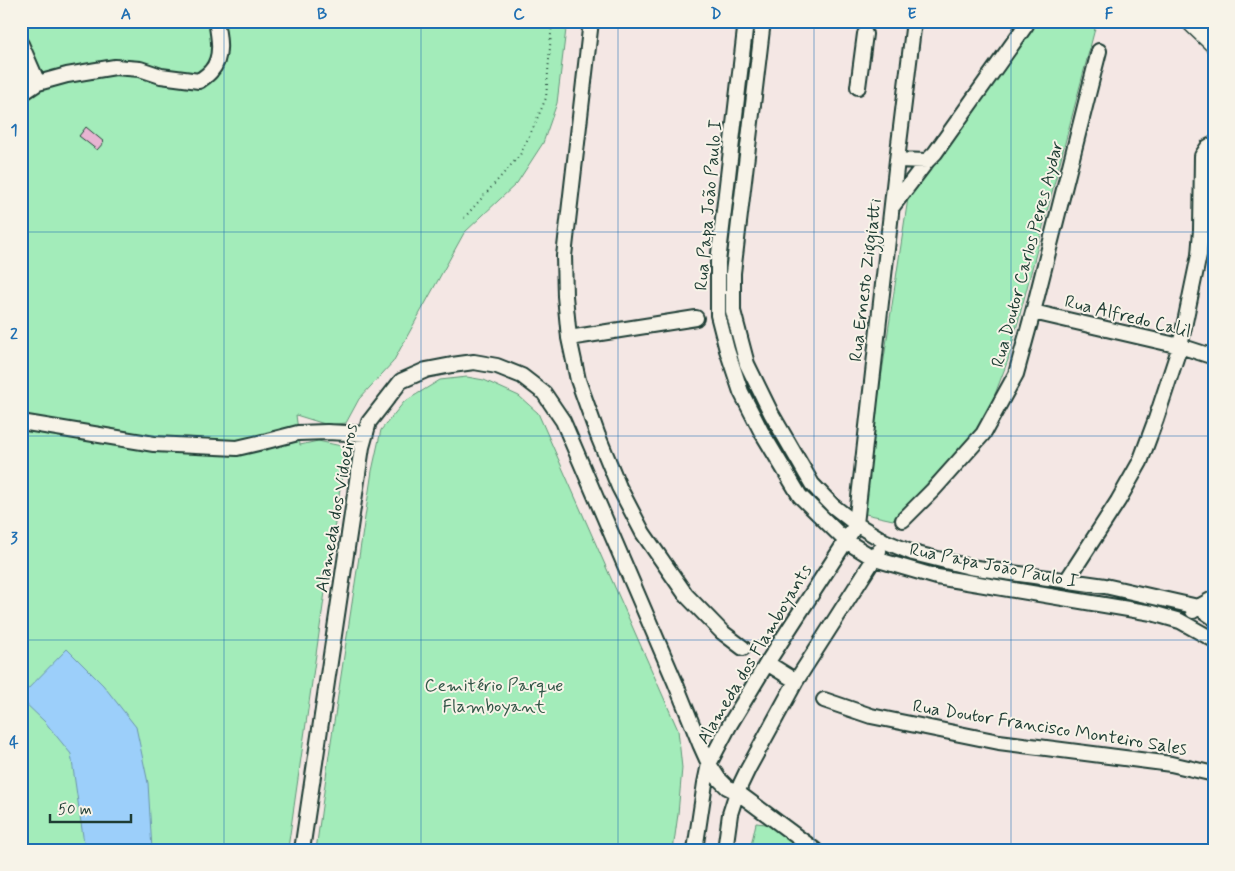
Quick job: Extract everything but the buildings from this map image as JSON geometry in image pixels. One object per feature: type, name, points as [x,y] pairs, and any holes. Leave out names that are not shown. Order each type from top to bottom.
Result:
[{"type":"main road","points":[[1190,21],[1214,44]]},
{"type":"street","points":[[21,96],[38,82],[67,75],[115,68],[140,70],[161,76],[198,81],[211,72],[216,64],[219,37],[216,21]]},
{"type":"street","points":[[591,21],[564,256],[569,338],[578,380],[619,487],[643,533],[686,595],[722,632],[743,648]]},
{"type":"street","name":"Rua Papa João Paulo I","points":[[746,21],[718,262],[718,315],[727,350],[742,392],[762,431],[800,496],[846,541],[875,559],[937,577],[1152,613],[1180,621],[1214,640]]},
{"type":"street","name":"Rua Papa João Paulo I","points":[[763,21],[733,273],[733,311],[747,364],[771,413],[812,484],[833,506],[856,524],[884,541],[912,553],[970,567],[1105,586],[1198,607],[1214,618]]},
{"type":"street","name":"Rua Ernesto Ziggiatti","points":[[846,541],[856,524],[914,21]]},
{"type":"street","points":[[892,208],[927,161],[936,153],[1027,21]]},
{"type":"street","points":[[858,87],[864,34]]},
{"type":"street","points":[[21,44],[38,82]]},
{"type":"street","name":"Rua Doutor Carlos Peres Aydar","points":[[903,520],[933,490],[983,434],[1016,374],[1099,51]]},
{"type":"street","points":[[1067,580],[1118,501],[1140,462],[1156,419],[1180,346],[1200,255],[1202,156],[1208,147],[1214,144]]},
{"type":"street","points":[[897,160],[927,161]]},
{"type":"street","name":"Rua Alfredo Calil","points":[[1033,312],[1180,346],[1214,357]]},
{"type":"street","points":[[569,338],[696,318]]},
{"type":"street","name":"Alameda dos Vidoeiros","points":[[302,850],[362,447],[369,422],[401,381],[426,370],[474,362],[498,366],[522,376],[544,393],[563,421],[709,764],[718,778],[727,787],[737,792],[815,850]]},
{"type":"street","points":[[21,422],[154,444],[236,448],[298,433],[366,434]]},
{"type":"street","name":"Alameda dos Flamboyants","points":[[695,850],[709,764],[766,663],[846,541]]},
{"type":"street","points":[[725,850],[730,814],[737,792],[748,769],[796,681],[875,559],[884,541]]},
{"type":"street","points":[[1180,621],[1198,607],[1214,598]]},
{"type":"street","points":[[766,663],[796,681]]},
{"type":"street","name":"Rua Doutor Francisco Monteiro Sales","points":[[824,700],[871,716],[999,742],[1171,764],[1214,774]]},
{"type":"path","points":[[464,218],[520,155],[534,126],[546,98],[552,21]]},
{"type":"green space","points":[[21,21],[567,21],[557,103],[543,143],[517,183],[464,233],[393,362],[359,399],[346,423],[328,425],[296,415],[300,445],[318,441],[346,447],[288,848],[284,850],[21,850]]},
{"type":"green space","points":[[1029,21],[1097,21],[1008,360],[984,423],[893,520],[861,513],[908,198],[937,161]]},
{"type":"green space","name":"Cemitério Parque Flamboyant","points":[[467,377],[484,380],[519,396],[538,413],[678,730],[682,768],[673,850],[316,850],[372,471],[381,430],[404,402],[440,380]]},
{"type":"green space","points":[[756,823],[776,825],[800,850],[750,850]]},
{"type":"water","points":[[67,649],[103,685],[136,727],[148,783],[152,850],[85,850],[71,754],[45,722],[21,699],[21,696]]}]
